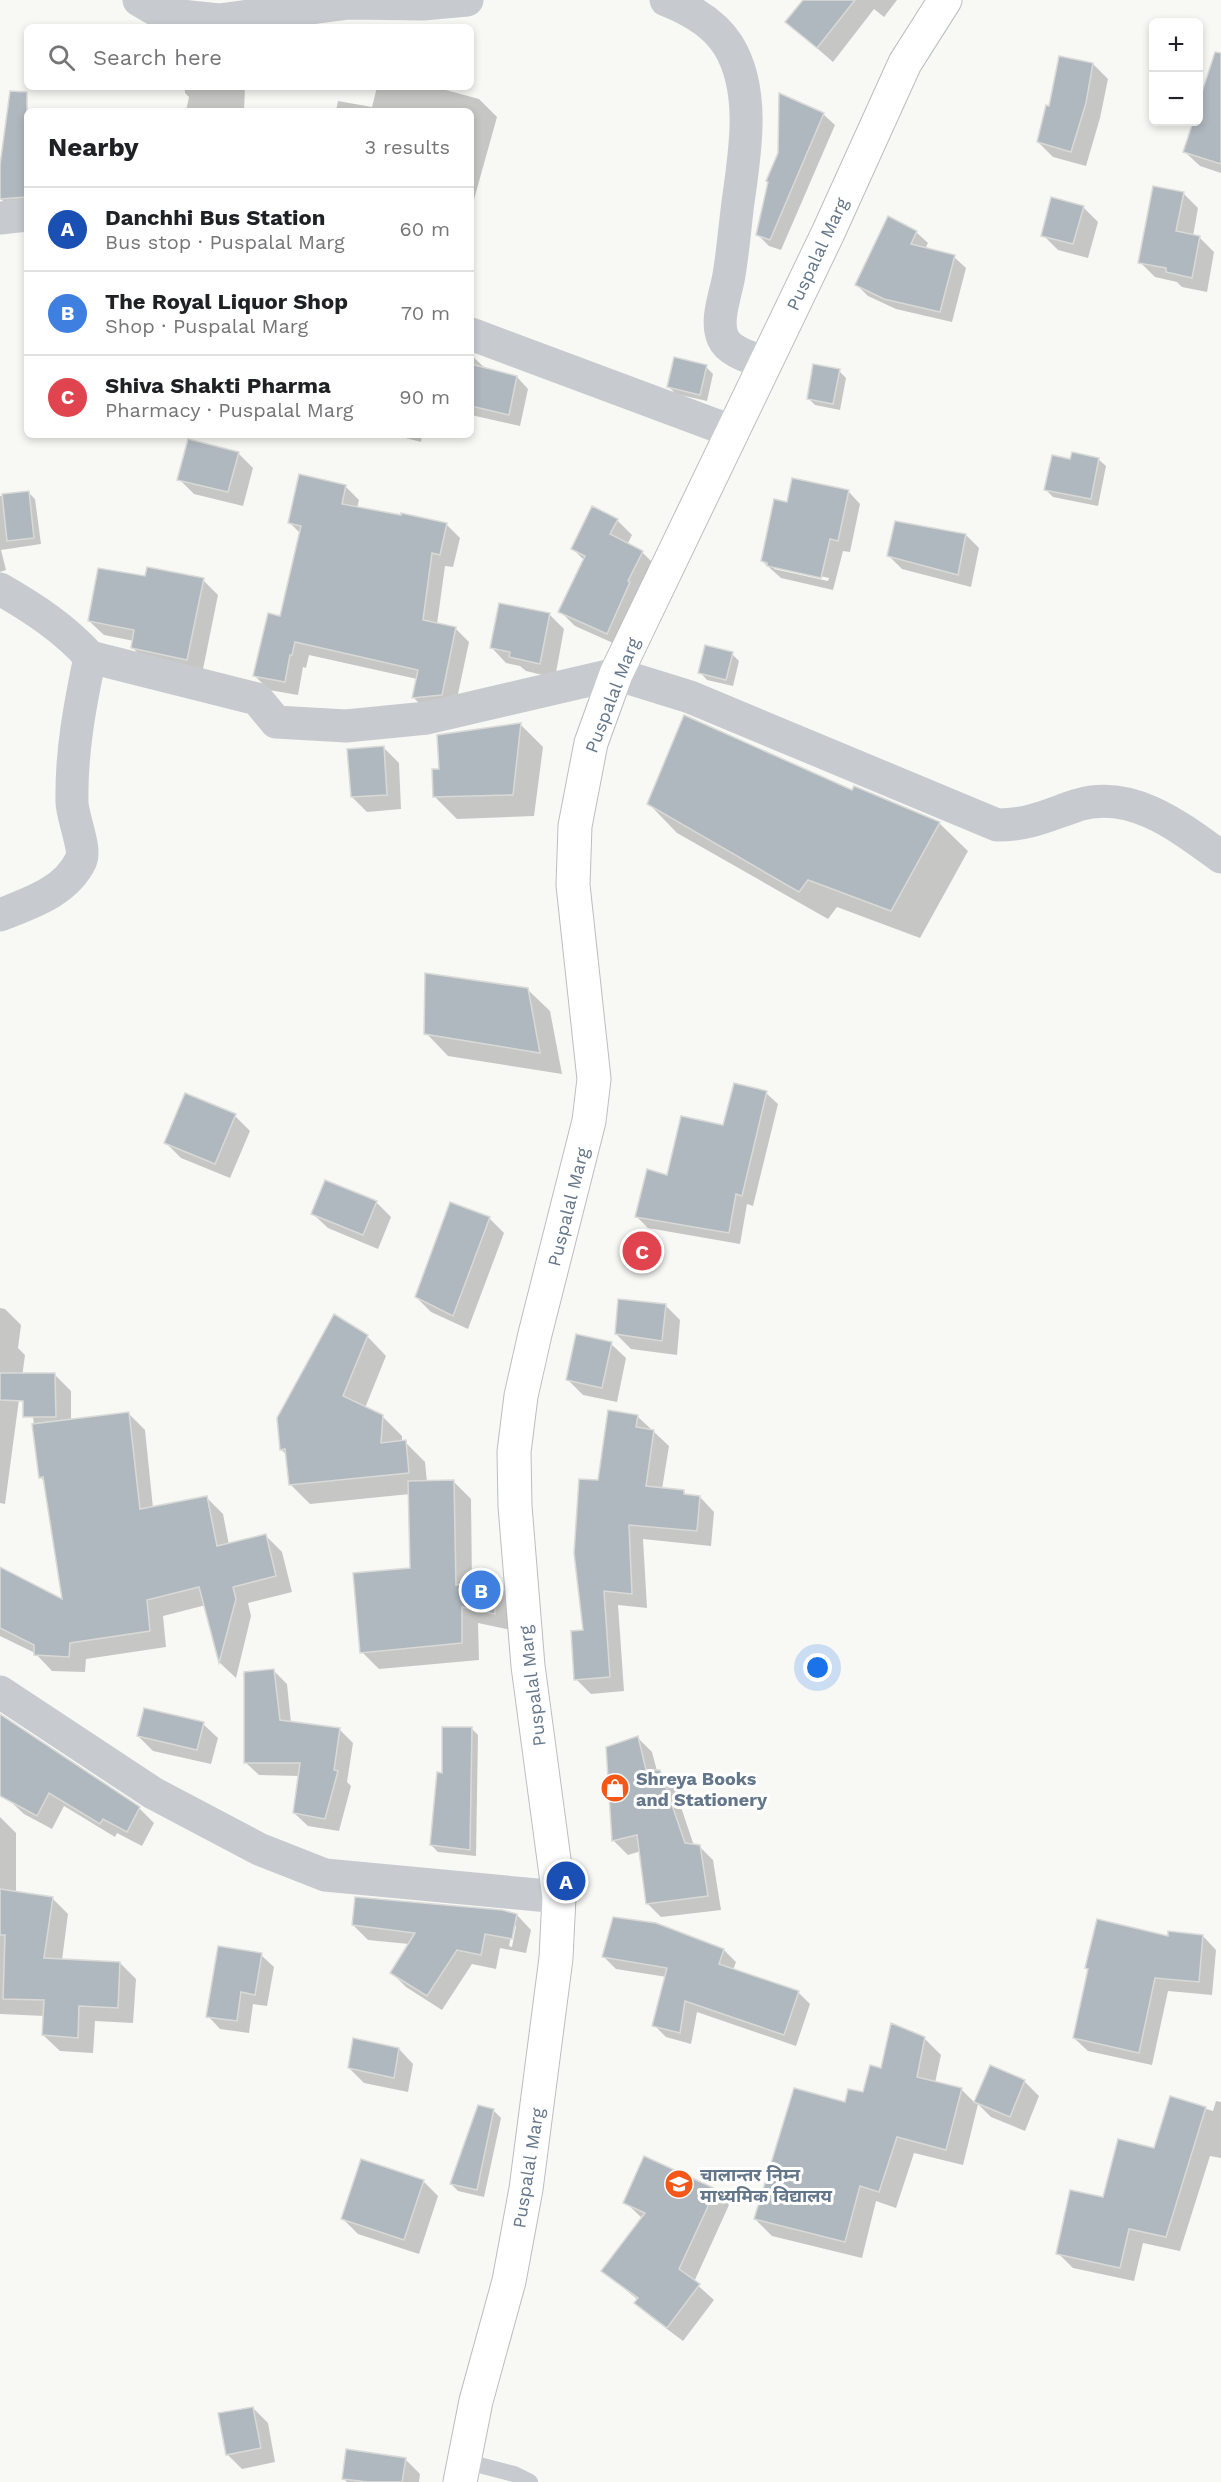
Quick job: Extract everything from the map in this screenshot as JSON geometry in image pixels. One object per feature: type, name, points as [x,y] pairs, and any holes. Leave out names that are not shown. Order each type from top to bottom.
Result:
[{"type":"main road","name":"Puspalal Marg","points":[[462,2472],[476,2401],[509,2281],[526,2189],[547,2034],[560,1897],[528,1666],[515,1506],[514,1452],[521,1396],[590,1120],[594,1079],[573,885],[574,826],[591,743],[616,674],[905,63],[945,0]]},
{"type":"street","points":[[139,0],[163,14],[219,20],[348,3],[423,4],[467,0]]},
{"type":"street","points":[[666,0],[708,22],[728,45],[738,69],[746,107],[746,142],[729,275],[720,324],[723,339],[736,351],[765,363]]},
{"type":"street","points":[[0,218],[24,215]]},
{"type":"street","points":[[474,335],[731,430]]},
{"type":"street","points":[[0,589],[33,607],[75,640],[90,657],[257,699],[276,722],[346,726],[427,717],[616,674],[690,697],[998,825],[1018,825],[1037,821],[1079,805],[1103,801],[1120,802],[1158,814],[1221,857]]},
{"type":"street","points":[[0,915],[46,896],[74,874],[83,856],[72,804],[75,734],[90,657]]},
{"type":"street","points":[[0,1692],[153,1792],[259,1850],[325,1875],[560,1897]]},
{"type":"lane","points":[[462,2472],[514,2474],[530,2482]]},
{"type":"building","points":[[803,0],[855,0],[817,48],[785,22]]},
{"type":"building","points":[[1215,52],[1221,53],[1221,164],[1183,152],[1192,126],[1203,126],[1203,89]]},
{"type":"building","points":[[1059,56],[1093,63],[1086,103],[1071,152],[1037,142],[1046,105],[1049,106]]},
{"type":"building","points":[[10,91],[27,92],[27,108],[24,108],[24,197],[0,199],[0,165]]},
{"type":"building","points":[[779,93],[824,113],[770,240],[756,235],[768,182],[766,181],[778,153]]},
{"type":"building","points":[[1153,186],[1184,192],[1176,231],[1200,236],[1192,278],[1166,272],[1166,268],[1138,263]]},
{"type":"building","points":[[1051,197],[1084,206],[1073,244],[1041,236]]},
{"type":"building","points":[[888,216],[917,231],[911,244],[955,255],[940,312],[884,299],[855,285]]},
{"type":"building","points":[[674,357],[707,365],[700,395],[667,387]]},
{"type":"building","points":[[813,364],[840,369],[833,404],[807,399]]},
{"type":"building","points":[[474,365],[517,376],[509,415],[474,407]]},
{"type":"building","points":[[188,439],[239,452],[228,492],[177,480]]},
{"type":"building","points":[[1072,452],[1099,458],[1091,499],[1044,490],[1052,455],[1070,459]]},
{"type":"building","points":[[299,474],[346,485],[342,504],[447,523],[440,555],[432,553],[423,620],[456,627],[442,695],[412,698],[418,670],[295,642],[285,682],[253,676],[268,613],[280,616],[301,526],[288,523]]},
{"type":"building","points":[[792,478],[849,490],[838,541],[830,539],[821,578],[767,566],[767,563],[761,561],[774,499],[787,502]]},
{"type":"building","points":[[29,491],[34,538],[7,541],[2,494]]},
{"type":"building","points":[[592,506],[618,519],[610,534],[643,551],[628,581],[630,582],[607,634],[558,612],[585,556],[571,549]]},
{"type":"building","points":[[895,521],[966,534],[958,575],[887,556]]},
{"type":"building","points":[[147,567],[204,578],[187,660],[131,648],[134,630],[88,621],[98,568],[145,576]]},
{"type":"building","points":[[499,603],[550,613],[540,664],[509,657],[510,652],[490,648]]},
{"type":"building","points":[[705,645],[733,652],[726,680],[698,673]]},
{"type":"building","points":[[684,715],[852,790],[854,786],[940,822],[891,911],[808,880],[799,892],[647,804]]},
{"type":"building","points":[[521,723],[513,795],[433,797],[432,769],[439,769],[437,735]]},
{"type":"building","points":[[384,746],[387,795],[351,797],[347,749]]},
{"type":"building","points":[[425,973],[528,988],[540,1053],[424,1034]]},
{"type":"building","points":[[734,1083],[767,1091],[742,1196],[736,1194],[729,1233],[635,1217],[647,1169],[667,1175],[681,1116],[723,1125]]},
{"type":"building","points":[[185,1093],[236,1114],[215,1164],[164,1143]]},
{"type":"building","points":[[325,1180],[377,1201],[363,1235],[311,1214]]},
{"type":"building","points":[[450,1202],[490,1217],[453,1316],[415,1297]]},
{"type":"building","points":[[618,1299],[666,1304],[662,1341],[615,1334]]},
{"type":"building","points":[[334,1314],[368,1335],[343,1396],[383,1415],[381,1443],[406,1440],[409,1473],[289,1485],[285,1449],[280,1450],[277,1418]]},
{"type":"building","points":[[576,1334],[612,1342],[602,1388],[566,1380]]},
{"type":"building","points":[[0,1373],[55,1373],[56,1417],[23,1417],[23,1401],[0,1400]]},
{"type":"building","points":[[608,1410],[638,1415],[636,1427],[654,1430],[646,1486],[684,1490],[684,1494],[700,1496],[697,1531],[629,1525],[632,1594],[604,1591],[610,1677],[574,1680],[571,1631],[583,1630],[574,1553],[579,1479],[598,1480]]},
{"type":"building","points":[[129,1412],[140,1509],[207,1496],[217,1546],[266,1534],[276,1576],[233,1587],[236,1599],[219,1663],[199,1587],[147,1600],[150,1631],[70,1643],[69,1657],[34,1655],[34,1645],[0,1628],[0,1567],[62,1599],[43,1477],[39,1478],[32,1424]]},
{"type":"building","points":[[454,1480],[456,1585],[494,1578],[495,1614],[462,1607],[462,1643],[360,1653],[353,1573],[410,1568],[408,1481]]},
{"type":"building","points":[[274,1669],[280,1720],[340,1728],[334,1770],[338,1771],[325,1819],[293,1813],[300,1763],[244,1763],[244,1672]]},
{"type":"building","points":[[144,1708],[204,1722],[197,1750],[137,1736]]},
{"type":"building","points":[[0,1714],[140,1807],[127,1832],[103,1819],[100,1824],[49,1793],[37,1816],[0,1796]]},
{"type":"building","points":[[442,1727],[472,1727],[470,1850],[430,1845],[437,1772],[442,1773]]},
{"type":"building","points":[[638,1736],[646,1770],[660,1770],[685,1843],[700,1845],[708,1896],[646,1904],[637,1835],[612,1841],[606,1747]]},
{"type":"building","points":[[0,1889],[53,1897],[44,1958],[120,1962],[118,2008],[79,2006],[78,2038],[42,2035],[44,2000],[3,1999],[5,1935],[0,1935]]},
{"type":"building","points":[[355,1897],[502,1910],[517,1914],[512,1939],[485,1934],[481,1955],[457,1950],[427,1996],[390,1973],[415,1933],[352,1925]]},
{"type":"building","points":[[613,1917],[656,1923],[724,1949],[719,1964],[799,1991],[784,2035],[685,2001],[680,2033],[652,2026],[667,1968],[602,1957]]},
{"type":"building","points":[[1097,1919],[1168,1936],[1168,1931],[1203,1935],[1199,1982],[1155,1978],[1139,2053],[1073,2038],[1088,1969],[1085,1968]]},
{"type":"building","points":[[218,1946],[262,1953],[255,1995],[241,1992],[237,2021],[206,2017]]},
{"type":"building","points":[[891,2023],[925,2037],[917,2077],[962,2088],[946,2150],[897,2137],[879,2192],[860,2186],[845,2242],[754,2219],[794,2088],[845,2102],[848,2089],[863,2092],[870,2065],[881,2068]]},
{"type":"building","points":[[353,2038],[399,2048],[394,2078],[348,2068]]},
{"type":"building","points":[[990,2065],[1025,2080],[1010,2117],[974,2102]]},
{"type":"building","points":[[1170,2096],[1206,2107],[1166,2237],[1129,2229],[1120,2268],[1056,2254],[1070,2190],[1103,2197],[1118,2139],[1154,2148]]},
{"type":"building","points":[[478,2105],[494,2109],[477,2190],[450,2184]]},
{"type":"building","points":[[644,2156],[716,2189],[679,2269],[700,2284],[667,2328],[634,2303],[638,2298],[601,2271],[645,2213],[623,2203]]},
{"type":"building","points":[[361,2159],[424,2180],[404,2240],[341,2219]]},
{"type":"building","points":[[253,2407],[261,2448],[226,2455],[218,2413]]},
{"type":"building","points":[[346,2449],[406,2458],[402,2482],[342,2479]]},
{"type":"place","name":"Shiva Shakti Pharma","points":[[642,1251]]},
{"type":"place","name":"The Royal Liquor Shop","points":[[481,1590]]},
{"type":"place","name":"Shreya Books and Stationery","points":[[615,1788]]},
{"type":"place","name":"Danchhi Bus Station","points":[[566,1881]]},
{"type":"place","name":"चालान्तर निम्न माध्यमिक विद्यालय","points":[[679,2184]]}]
